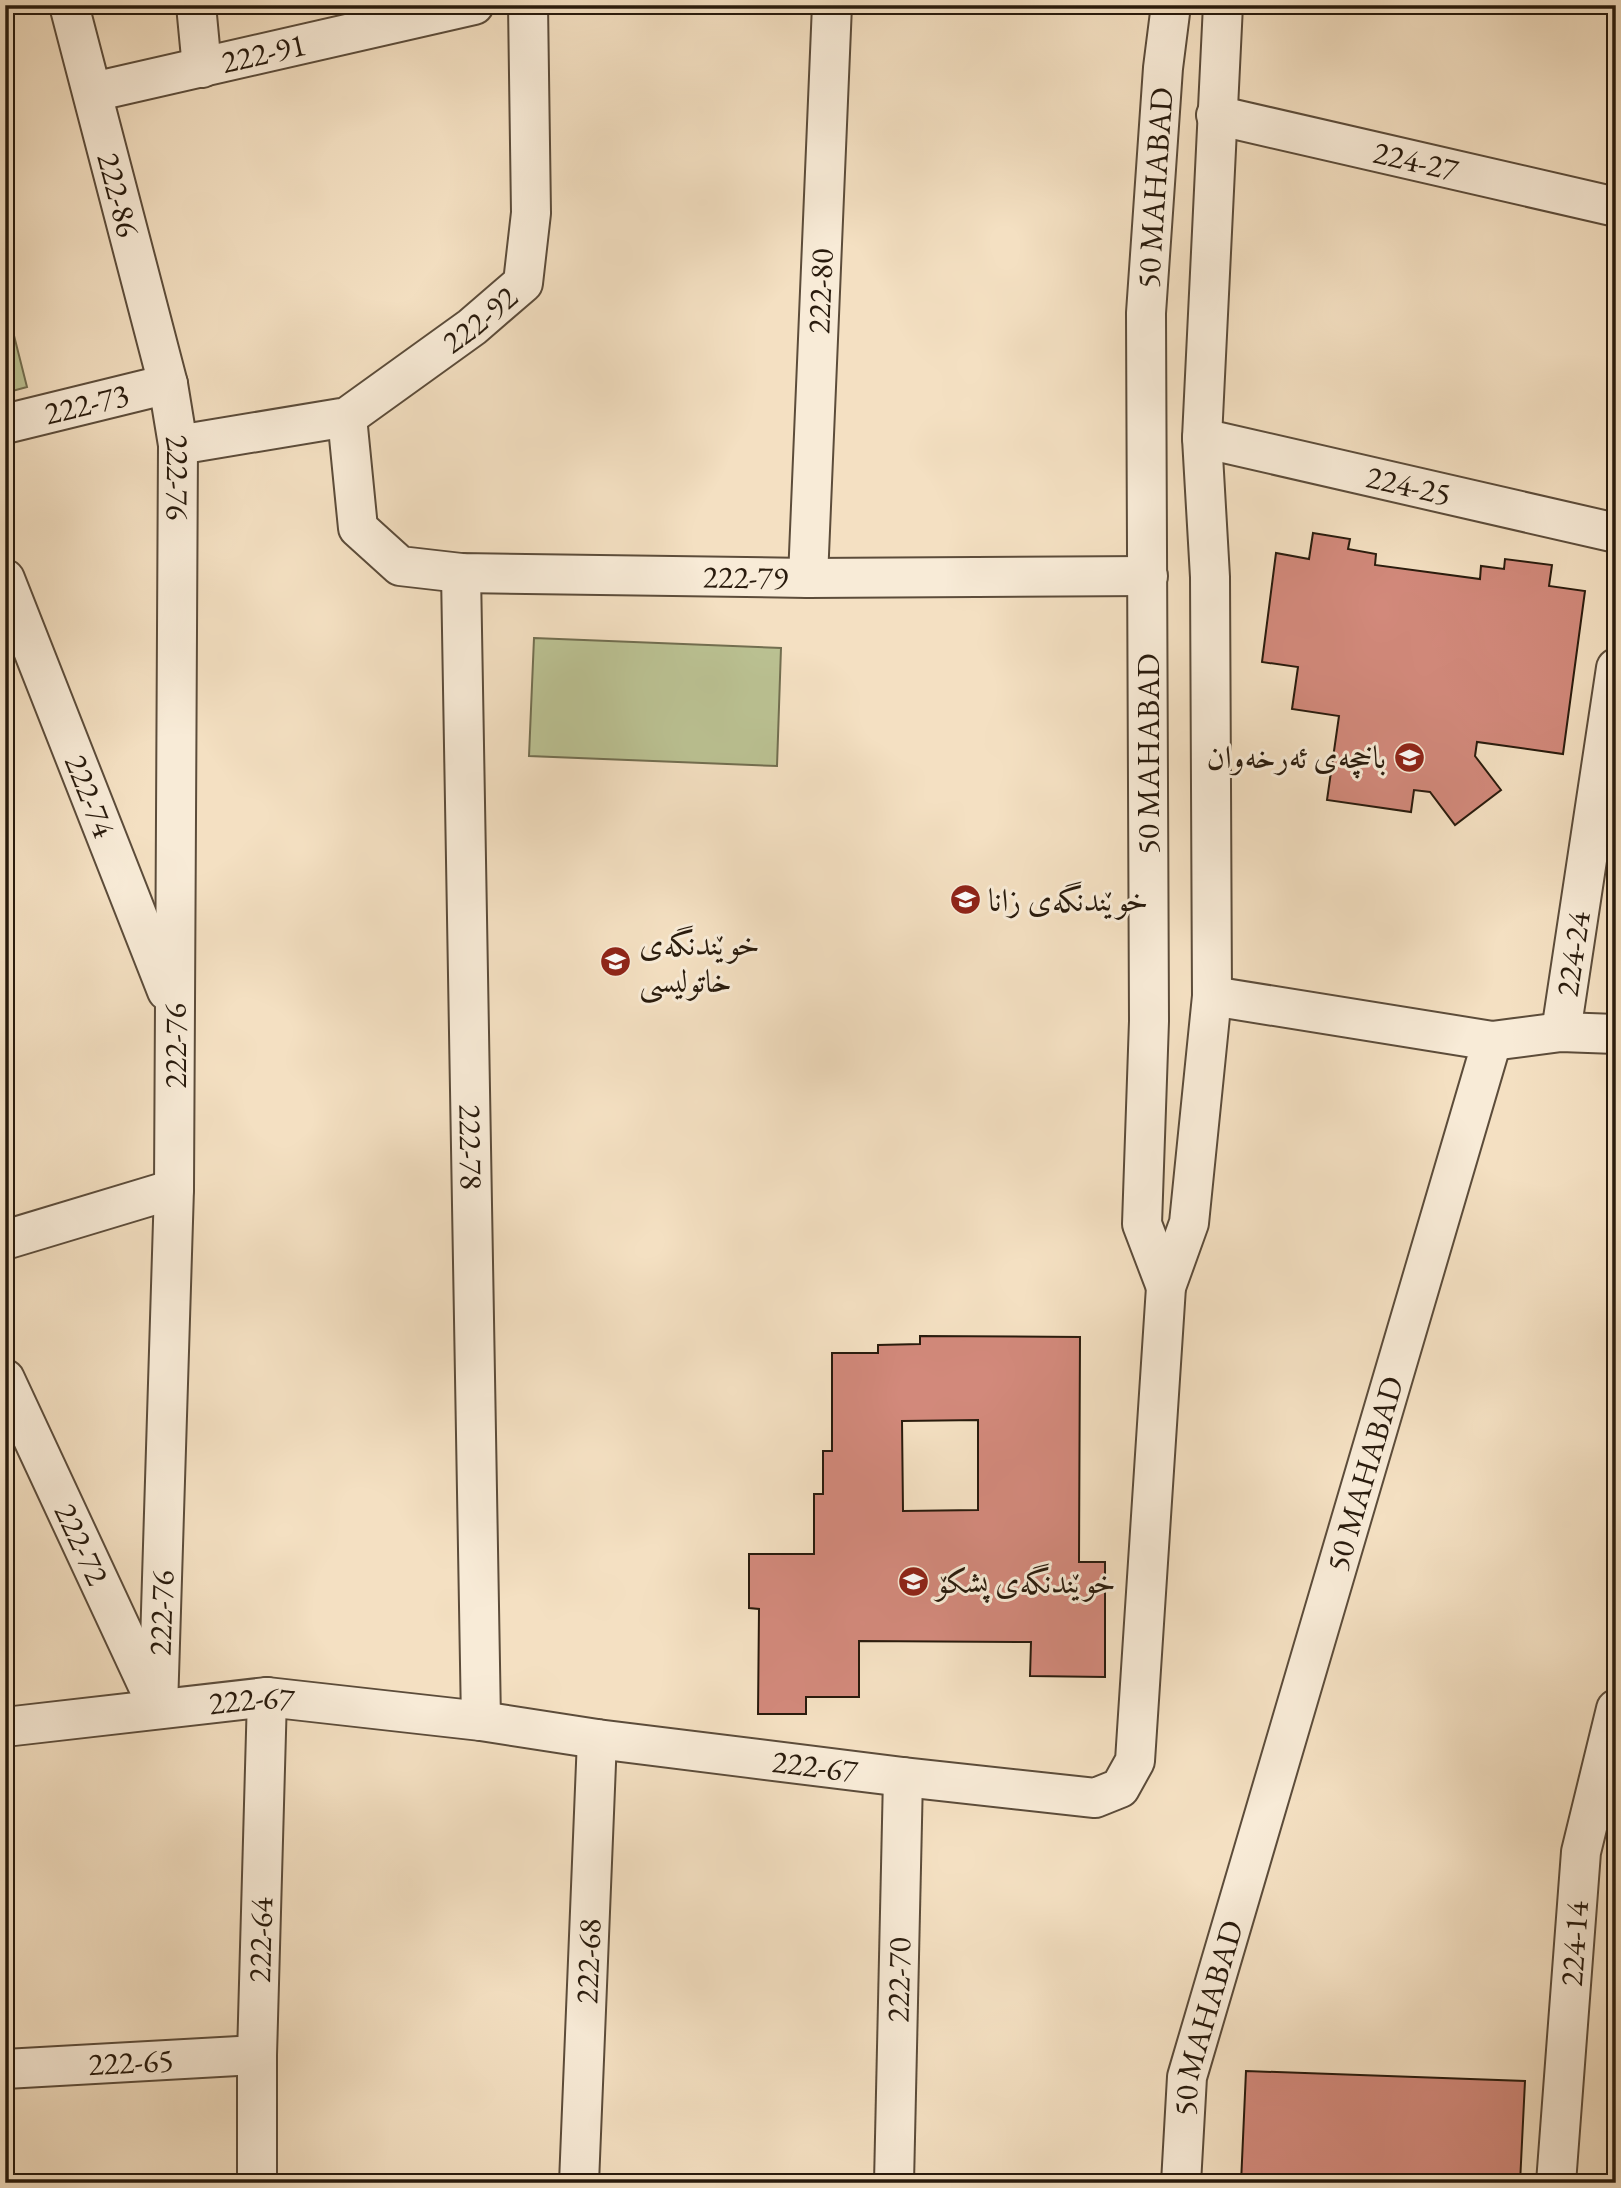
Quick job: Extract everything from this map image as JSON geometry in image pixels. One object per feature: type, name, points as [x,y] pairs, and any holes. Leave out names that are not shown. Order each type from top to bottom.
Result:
[{"type":"street","name":"222-86","points":[[69,5],[168,384]]},
{"type":"street","points":[[196,5],[202,68]]},
{"type":"street","name":"222-91","points":[[93,92],[474,5]]},
{"type":"street","name":"222-92","points":[[178,445],[347,417],[472,327],[523,284],[531,213],[528,5]]},
{"type":"street","name":"222-80","points":[[808,578],[832,5]]},
{"type":"street","name":"50 MAHABAD","points":[[1166,1287],[1142,1224],[1149,1021],[1146,313],[1163,68],[1171,5]]},
{"type":"street","name":"50 MAHABAD","points":[[1166,1287],[1189,1223],[1212,996],[1210,578],[1202,438],[1223,5]]},
{"type":"street","name":"224-27","points":[[1216,115],[1616,207]]},
{"type":"street","name":"222-73","points":[[5,424],[168,384]]},
{"type":"street","name":"222-76","points":[[158,1708],[174,1189],[178,445],[168,384]]},
{"type":"street","name":"222-79","points":[[347,417],[358,528],[400,566],[461,573],[808,578],[1148,576]]},
{"type":"street","name":"224-25","points":[[1202,438],[1616,533]]},
{"type":"street","name":"222-78","points":[[461,573],[481,1721]]},
{"type":"street","name":"222-74","points":[[5,579],[175,1011]]},
{"type":"street","name":"224-24","points":[[1561,1032],[1616,668]]},
{"type":"street","points":[[1212,996],[1492,1041],[1561,1032],[1616,1034]]},
{"type":"street","name":"50 MAHABAD","points":[[1181,2183],[1187,2077],[1492,1041]]},
{"type":"street","points":[[5,1240],[174,1189]]},
{"type":"street","name":"222-67","points":[[5,1727],[267,1697],[481,1721],[597,1739],[903,1777],[1095,1798],[1120,1788],[1135,1761],[1166,1287]]},
{"type":"street","name":"222-72","points":[[5,1379],[15,1424],[158,1708]]},
{"type":"street","name":"222-64","points":[[257,2183],[257,2055],[267,1697]]},
{"type":"street","name":"224-14","points":[[1556,2183],[1581,1852],[1616,1709]]},
{"type":"street","name":"222-68","points":[[579,2183],[597,1739]]},
{"type":"street","name":"222-70","points":[[894,2183],[903,1777]]},
{"type":"street","name":"222-65","points":[[5,2069],[257,2055]]},
{"type":"green space","points":[[5,300],[27,387],[5,393]]},
{"type":"green space","points":[[534,638],[781,648],[777,766],[529,756]]},
{"type":"building","points":[[1313,533],[1350,539],[1348,549],[1376,554],[1375,565],[1480,579],[1481,566],[1504,569],[1505,559],[1552,565],[1549,586],[1585,591],[1563,754],[1477,742],[1475,756],[1501,790],[1455,825],[1430,792],[1414,790],[1411,812],[1327,800],[1339,716],[1292,709],[1298,667],[1262,662],[1276,553],[1309,559]]},
{"type":"building","points":[[920,1336],[1080,1337],[1079,1562],[1105,1562],[1105,1677],[1030,1676],[1031,1642],[859,1641],[859,1697],[806,1697],[806,1714],[758,1714],[759,1609],[749,1608],[749,1554],[814,1554],[814,1494],[823,1494],[823,1451],[832,1451],[832,1353],[878,1353],[878,1345],[920,1344]],"holes":[[[978,1420],[978,1510],[903,1511],[902,1421]]]},
{"type":"building","points":[[1246,2071],[1525,2081],[1520,2183],[1241,2183]]},
{"type":"place","name":"باخچەی ئەرخەوان","points":[[1409,757]]},
{"type":"place","name":"خوێندنگەی زانا","points":[[965,900]]},
{"type":"place","name":"خوێندنگەی خاتولیسی","points":[[616,962]]},
{"type":"place","name":"خوێندنگەی پشکۆ","points":[[913,1582]]}]
